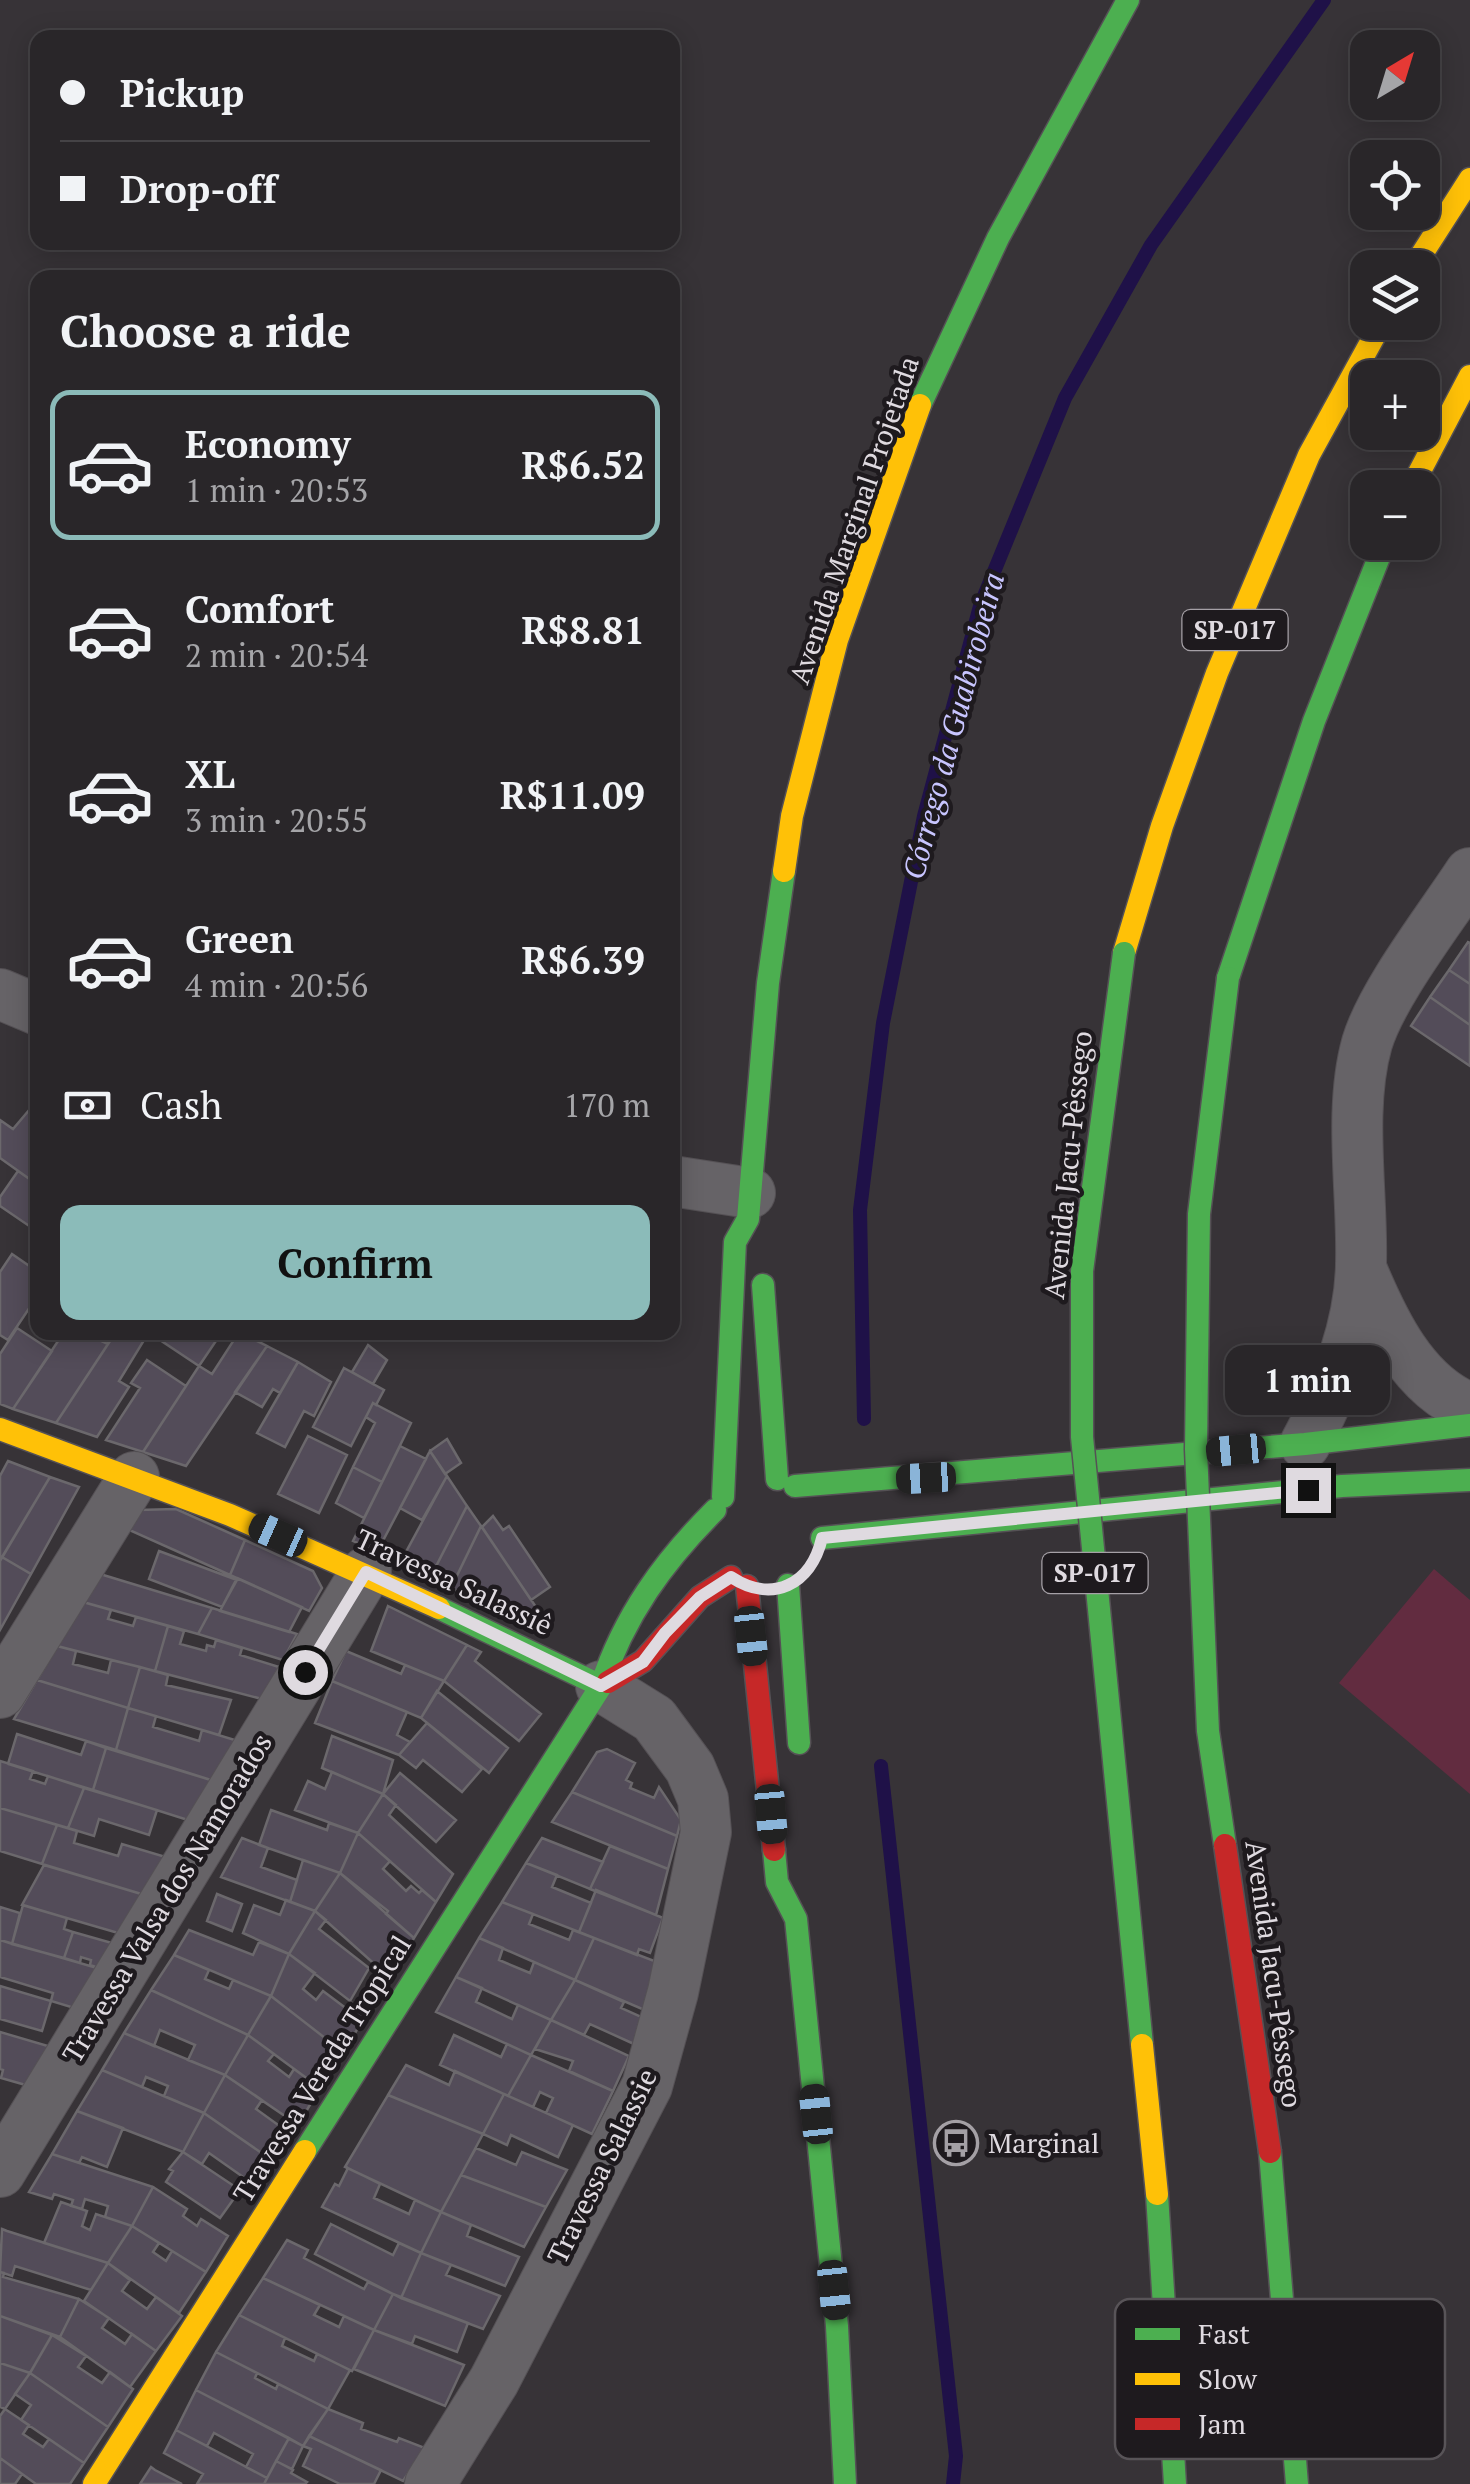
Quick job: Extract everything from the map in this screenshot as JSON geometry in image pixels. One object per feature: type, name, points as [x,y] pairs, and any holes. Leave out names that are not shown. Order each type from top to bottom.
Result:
[{"type":"main road","name":"Avenida Marginal Projetada","points":[[719,1504],[735,1242],[749,1206],[768,983],[792,816],[837,640],[918,410],[998,238],[1128,0]]},
{"type":"main road","points":[[1425,250],[1470,179]]},
{"type":"main road","name":"Avenida Jacu-Pêssego","points":[[1164,2299],[1157,2194],[1082,1438],[1082,1271],[1124,952],[1162,826],[1217,672],[1310,456],[1372,340]]},
{"type":"main road","points":[[1420,470],[1470,376]]},
{"type":"main road","name":"Avenida Jacu-Pêssego","points":[[1282,2299],[1270,2152],[1208,1731],[1196,1449],[1199,1214],[1228,978],[1314,721],[1378,560]]},
{"type":"main road","name":"Avenida Marginal Projetada","points":[[749,1206],[761,1255],[786,1482]]},
{"type":"main road","points":[[844,2484],[837,2326],[796,1918],[777,1882],[739,1582],[712,1548],[719,1504],[747,1481],[786,1482],[1306,1444],[1470,1425]]},
{"type":"main road","name":"Travessa Salassiê","points":[[0,1430],[134,1477],[366,1572],[601,1686]]},
{"type":"main road","points":[[818,1519],[1470,1480]]},
{"type":"main road","points":[[786,1482],[818,1519]]},
{"type":"main road","name":"Travessa Vereda Tropical","points":[[94,2484],[601,1686],[613,1643],[653,1577],[719,1504]]},
{"type":"main road","points":[[800,1764],[803,1574],[818,1519]]},
{"type":"main road","points":[[739,1582],[773,1590],[803,1574]]},
{"type":"main road","name":"Travessa Vereda Tropical","points":[[601,1686],[643,1662],[700,1597],[739,1582]]},
{"type":"main road","points":[[796,1918],[810,1884]]},
{"type":"main road","name":"Avenida Jacu-Pêssego","points":[[1173,2459],[1175,2484]]},
{"type":"main road","name":"Avenida Jacu-Pêssego","points":[[1295,2459],[1297,2484]]},
{"type":"street","points":[[1306,1444],[1338,1379],[1361,1268],[1360,1076],[1368,1041],[1384,1005],[1470,874]]},
{"type":"street","points":[[0,994],[30,1007]]},
{"type":"street","points":[[680,1184],[749,1206]]},
{"type":"street","points":[[1361,1268],[1387,1329],[1431,1382],[1453,1402],[1470,1408]]},
{"type":"street","points":[[0,1693],[134,1477]]},
{"type":"street","name":"Travessa Valsa dos Namorados","points":[[0,2172],[366,1572]]},
{"type":"street","name":"Travessa Salassie","points":[[430,2484],[494,2381],[647,2086],[673,1992],[706,1832],[703,1799],[690,1768],[654,1719],[601,1686]]},
{"type":"shaded area","points":[[1434,1569],[1470,1600],[1470,1794],[1339,1683]]},
{"type":"building","points":[[1470,943],[1470,984],[1449,970]]},
{"type":"building","points":[[1449,970],[1470,984],[1470,1025],[1430,997]]},
{"type":"building","points":[[1430,997],[1470,1025],[1470,1066],[1411,1026]]},
{"type":"building","points":[[30,1109],[30,1179],[0,1158],[0,1120],[13,1129]]},
{"type":"building","points":[[18,1171],[30,1179],[30,1227],[0,1206],[0,1197]]},
{"type":"building","points":[[12,1254],[30,1266],[30,1307],[8,1340],[0,1335],[0,1272]]},
{"type":"building","points":[[17,1328],[52,1351],[13,1409],[0,1404],[0,1354]]},
{"type":"building","points":[[59,1340],[99,1340],[108,1344],[56,1423],[13,1409]]},
{"type":"building","points":[[111,1340],[144,1340],[119,1381],[129,1387],[97,1437],[56,1423]]},
{"type":"building","points":[[160,1340],[217,1340],[199,1366]]},
{"type":"building","points":[[234,1340],[255,1340],[267,1346],[186,1466],[143,1452],[199,1366],[212,1374]]},
{"type":"building","points":[[368,1345],[387,1360],[373,1384],[352,1372]]},
{"type":"building","points":[[267,1346],[298,1362],[280,1393],[273,1389],[262,1407],[235,1392]]},
{"type":"building","points":[[147,1360],[186,1386],[143,1452],[106,1440],[140,1388],[131,1383]]},
{"type":"building","points":[[298,1362],[331,1382],[314,1416],[304,1411],[285,1447],[257,1433]]},
{"type":"building","points":[[344,1368],[384,1390],[351,1446],[313,1427]]},
{"type":"building","points":[[373,1403],[411,1423],[382,1482],[353,1467],[375,1423],[366,1417]]},
{"type":"building","points":[[308,1436],[347,1455],[319,1513],[278,1494]]},
{"type":"building","points":[[447,1439],[461,1463],[445,1474],[430,1451]]},
{"type":"building","points":[[400,1446],[426,1459],[377,1552],[353,1541]]},
{"type":"building","points":[[430,1451],[447,1476],[422,1520],[400,1508]]},
{"type":"building","points":[[8,1461],[50,1477],[0,1561],[0,1476]]},
{"type":"building","points":[[353,1467],[382,1482],[364,1518],[336,1503]]},
{"type":"building","points":[[447,1476],[467,1506],[430,1578],[400,1563]]},
{"type":"building","points":[[50,1477],[79,1487],[31,1574],[2,1557]]},
{"type":"building","points":[[467,1506],[481,1526],[451,1588],[430,1578]]},
{"type":"building","points":[[176,1509],[245,1540],[230,1575],[127,1529],[138,1510]]},
{"type":"building","points":[[493,1516],[503,1530],[509,1526],[550,1587],[531,1600],[482,1527]]},
{"type":"building","points":[[481,1526],[538,1610],[528,1625],[451,1588]]},
{"type":"building","points":[[245,1540],[313,1571],[322,1588],[309,1611],[230,1575]]},
{"type":"building","points":[[159,1551],[237,1580],[222,1607],[149,1579]]},
{"type":"building","points":[[2,1557],[31,1574],[0,1630],[0,1561]]},
{"type":"building","points":[[100,1574],[212,1608],[198,1634],[83,1602]]},
{"type":"building","points":[[237,1578],[302,1607],[289,1632],[220,1611]]},
{"type":"building","points":[[83,1602],[111,1610],[108,1619],[133,1626],[136,1617],[168,1626],[155,1671],[57,1646]]},
{"type":"building","points":[[388,1606],[467,1645],[444,1681],[371,1651]]},
{"type":"building","points":[[212,1608],[297,1634],[283,1660],[198,1634]]},
{"type":"building","points":[[168,1626],[184,1631],[180,1644],[206,1651],[207,1645],[214,1647],[216,1640],[242,1648],[240,1655],[279,1667],[262,1699],[155,1671]]},
{"type":"building","points":[[467,1645],[481,1652],[475,1661],[541,1714],[519,1741],[444,1681]]},
{"type":"building","points":[[57,1646],[76,1651],[73,1664],[108,1673],[111,1660],[140,1667],[128,1708],[37,1680]]},
{"type":"building","points":[[346,1651],[401,1674],[405,1665],[444,1681],[421,1718],[332,1681]]},
{"type":"building","points":[[140,1667],[168,1675],[166,1685],[231,1700],[219,1735],[128,1708]]},
{"type":"building","points":[[37,1680],[128,1708],[116,1750],[14,1719]]},
{"type":"building","points":[[332,1681],[407,1712],[397,1735],[410,1742],[399,1755],[315,1723]]},
{"type":"building","points":[[437,1691],[508,1748],[489,1773],[421,1718]]},
{"type":"building","points":[[128,1708],[156,1716],[153,1727],[199,1741],[202,1730],[238,1741],[214,1781],[116,1750]]},
{"type":"building","points":[[427,1723],[482,1769],[462,1792],[423,1760],[416,1768],[399,1755]]},
{"type":"building","points":[[17,1734],[81,1755],[86,1741],[106,1748],[93,1790],[8,1764]]},
{"type":"building","points":[[332,1736],[393,1760],[383,1794],[322,1768]]},
{"type":"building","points":[[106,1748],[214,1781],[191,1821],[93,1790]]},
{"type":"building","points":[[607,1749],[635,1763],[626,1780],[632,1783],[630,1788],[654,1798],[659,1787],[681,1820],[677,1836],[572,1792],[597,1752]]},
{"type":"building","points":[[0,1761],[33,1771],[30,1779],[45,1784],[48,1776],[84,1788],[68,1828],[0,1808]]},
{"type":"building","points":[[332,1772],[383,1794],[358,1833],[295,1810],[308,1781],[325,1789]]},
{"type":"building","points":[[400,1773],[456,1820],[436,1842],[383,1794]]},
{"type":"building","points":[[84,1788],[157,1810],[149,1835],[99,1819],[94,1836],[68,1828]]},
{"type":"building","points":[[572,1792],[677,1836],[668,1869],[552,1822]]},
{"type":"building","points":[[383,1794],[396,1805],[389,1815],[453,1874],[436,1902],[358,1833]]},
{"type":"building","points":[[0,1808],[57,1825],[42,1864],[0,1851]]},
{"type":"building","points":[[271,1810],[327,1830],[329,1823],[358,1833],[340,1873],[259,1845]]},
{"type":"building","points":[[57,1825],[77,1831],[74,1843],[118,1856],[122,1844],[169,1858],[148,1896],[42,1864]]},
{"type":"building","points":[[358,1833],[390,1861],[383,1869],[406,1891],[411,1886],[419,1893],[422,1890],[436,1902],[414,1938],[386,1914],[388,1911],[340,1873]]},
{"type":"building","points":[[242,1838],[268,1848],[261,1867],[297,1880],[290,1902],[221,1877]]},
{"type":"building","points":[[542,1838],[603,1862],[590,1889],[526,1863]]},
{"type":"building","points":[[610,1846],[668,1869],[656,1915],[590,1889]]},
{"type":"building","points":[[303,1860],[340,1873],[315,1911],[290,1902]]},
{"type":"building","points":[[526,1863],[557,1875],[552,1887],[591,1903],[579,1932],[502,1902]]},
{"type":"building","points":[[44,1865],[148,1896],[125,1935],[22,1905]]},
{"type":"building","points":[[340,1873],[414,1938],[389,1977],[315,1911]]},
{"type":"building","points":[[596,1890],[663,1918],[650,1953],[639,1949],[637,1955],[579,1932]]},
{"type":"building","points":[[217,1894],[242,1904],[232,1931],[207,1921]]},
{"type":"building","points":[[286,1900],[315,1911],[289,1954],[243,1933],[254,1905],[280,1915]]},
{"type":"building","points":[[502,1902],[533,1914],[529,1924],[569,1940],[573,1930],[594,1938],[575,1980],[479,1938]]},
{"type":"building","points":[[23,1905],[67,1918],[64,1929],[73,1932],[64,1958],[12,1944]]},
{"type":"building","points":[[0,1907],[20,1913],[12,1944],[0,1940]]},
{"type":"building","points":[[315,1911],[326,1920],[319,1929],[369,1968],[350,2001],[289,1954]]},
{"type":"building","points":[[189,1930],[253,1955],[259,1942],[289,1954],[271,1996],[174,1955]]},
{"type":"building","points":[[73,1932],[119,1945],[104,1970],[81,1957],[80,1963],[64,1958]]},
{"type":"building","points":[[479,1938],[503,1948],[499,1960],[530,1973],[534,1962],[575,1980],[551,2020],[456,1977]]},
{"type":"building","points":[[594,1938],[657,1962],[649,2012],[575,1980]]},
{"type":"building","points":[[0,1940],[104,1970],[81,2010],[51,2001],[53,1993],[0,1977]]},
{"type":"building","points":[[289,1954],[315,1973],[303,1989],[316,2000],[323,1991],[347,2009],[352,2003],[367,2014],[343,2052],[271,1996]]},
{"type":"building","points":[[174,1955],[209,1970],[205,1979],[229,1989],[233,1980],[271,1996],[248,2035],[151,1990]]},
{"type":"building","points":[[456,1977],[482,1988],[476,2002],[512,2019],[518,2005],[551,2020],[531,2055],[436,2012]]},
{"type":"building","points":[[575,1980],[624,2002],[621,2008],[646,2019],[634,2044],[590,2024],[584,2035],[551,2020]]},
{"type":"building","points":[[0,1986],[51,2001],[42,2031],[0,2019]]},
{"type":"building","points":[[151,1990],[248,2035],[225,2075],[188,2060],[195,2045],[160,2030],[154,2046],[124,2033]]},
{"type":"building","points":[[271,1996],[343,2052],[320,2088],[248,2035]]},
{"type":"building","points":[[551,2020],[629,2056],[613,2091],[569,2071],[573,2061],[535,2049]]},
{"type":"building","points":[[0,2032],[58,2049],[36,2088],[1,2078]]},
{"type":"building","points":[[124,2033],[225,2075],[204,2113],[164,2096],[168,2086],[146,2077],[142,2087],[102,2070]]},
{"type":"building","points":[[248,2035],[274,2054],[268,2061],[289,2077],[294,2069],[320,2088],[298,2125],[225,2075]]},
{"type":"building","points":[[454,2035],[501,2057],[507,2044],[531,2055],[508,2096],[440,2065]]},
{"type":"building","points":[[531,2055],[613,2091],[592,2134],[546,2113],[553,2098],[540,2092],[533,2107],[508,2096]]},
{"type":"building","points":[[406,2065],[449,2085],[455,2071],[504,2094],[483,2134],[388,2095]]},
{"type":"building","points":[[102,2070],[204,2113],[183,2152],[77,2111]]},
{"type":"building","points":[[225,2075],[262,2100],[256,2109],[281,2127],[263,2154],[204,2113]]},
{"type":"building","points":[[504,2094],[573,2125],[558,2157],[511,2135],[507,2145],[483,2134]]},
{"type":"building","points":[[388,2095],[483,2134],[441,2212],[345,2167]]},
{"type":"building","points":[[77,2111],[123,2128],[107,2167],[82,2157],[79,2163],[52,2154]]},
{"type":"building","points":[[204,2113],[263,2154],[246,2179],[209,2153],[202,2164],[183,2152]]},
{"type":"building","points":[[476,2148],[516,2165],[522,2152],[567,2170],[546,2207],[461,2175]]},
{"type":"building","points":[[183,2152],[240,2190],[220,2218],[166,2182],[173,2171],[169,2169]]},
{"type":"building","points":[[52,2154],[153,2187],[132,2226],[105,2217],[108,2206],[85,2199],[82,2209],[71,2206],[73,2200],[29,2192]]},
{"type":"building","points":[[348,2168],[380,2184],[374,2198],[409,2214],[415,2200],[441,2212],[421,2253],[322,2207]]},
{"type":"building","points":[[461,2175],[546,2207],[524,2247],[441,2212]]},
{"type":"building","points":[[153,2187],[187,2209],[183,2216],[197,2226],[201,2219],[228,2236],[206,2272],[132,2226]]},
{"type":"building","points":[[61,2202],[87,2211],[82,2226],[90,2230],[96,2214],[132,2226],[108,2263],[44,2243]]},
{"type":"building","points":[[441,2212],[471,2225],[467,2236],[519,2257],[505,2286],[421,2253]]},
{"type":"building","points":[[331,2224],[393,2255],[399,2243],[421,2253],[401,2298],[315,2254]]},
{"type":"building","points":[[132,2226],[159,2243],[153,2252],[166,2261],[172,2251],[206,2272],[179,2313],[108,2263]]},
{"type":"building","points":[[2,2229],[108,2263],[91,2290],[15,2266],[12,2276],[0,2272]]},
{"type":"building","points":[[287,2240],[308,2250],[304,2258],[364,2289],[368,2282],[393,2294],[374,2330],[263,2278]]},
{"type":"building","points":[[421,2253],[451,2265],[446,2275],[500,2296],[483,2329],[401,2298]]},
{"type":"building","points":[[108,2263],[130,2280],[122,2291],[147,2309],[156,2297],[182,2316],[156,2351],[84,2301]]},
{"type":"building","points":[[0,2272],[3,2277],[79,2299],[60,2337],[0,2316]]},
{"type":"building","points":[[263,2278],[320,2305],[314,2315],[339,2327],[344,2316],[374,2330],[352,2371],[239,2315]]},
{"type":"building","points":[[393,2294],[468,2323],[457,2352],[415,2336],[412,2344],[374,2330]]},
{"type":"building","points":[[79,2299],[109,2318],[102,2328],[125,2344],[132,2334],[156,2351],[130,2387],[60,2337]]},
{"type":"building","points":[[239,2315],[285,2338],[282,2346],[314,2361],[317,2354],[350,2370],[328,2409],[216,2352]]},
{"type":"building","points":[[0,2316],[52,2335],[30,2373],[0,2363]]},
{"type":"building","points":[[374,2330],[464,2365],[445,2406],[354,2369]]},
{"type":"building","points":[[52,2335],[86,2356],[78,2367],[102,2383],[110,2372],[133,2389],[108,2427],[30,2373]]},
{"type":"building","points":[[216,2352],[257,2373],[255,2378],[276,2389],[278,2384],[328,2409],[303,2446],[196,2390]]},
{"type":"building","points":[[0,2363],[30,2373],[5,2409],[0,2407]]},
{"type":"building","points":[[30,2373],[108,2427],[84,2463],[21,2420],[31,2405],[15,2394]]},
{"type":"building","points":[[196,2390],[289,2438],[267,2478],[246,2467],[253,2454],[214,2433],[207,2446],[176,2430]]},
{"type":"building","points":[[5,2409],[29,2425],[23,2434],[43,2447],[49,2439],[84,2463],[70,2484],[36,2484],[0,2458],[0,2416]]},
{"type":"building","points":[[328,2409],[363,2423],[361,2429],[425,2448],[403,2481],[309,2436]]},
{"type":"building","points":[[176,2430],[267,2478],[264,2484],[197,2484],[203,2474],[164,2453]]},
{"type":"building","points":[[309,2436],[381,2470],[374,2484],[340,2484],[303,2466],[311,2449],[303,2446]]},
{"type":"building","points":[[289,2438],[303,2446],[292,2469],[276,2461]]},
{"type":"building","points":[[0,2458],[22,2474],[15,2484],[0,2484]]},
{"type":"building","points":[[276,2461],[293,2470],[291,2473],[307,2482],[264,2484]]},
{"type":"building","points":[[151,2467],[155,2470],[182,2484],[140,2484]]},
{"type":"waterway","name":"Córrego da Guabirobeira","points":[[864,1419],[860,1210],[883,1023],[924,816],[980,606],[1065,398],[1151,245],[1324,0]]},
{"type":"waterway","points":[[881,1766],[956,2456],[953,2484]]},
{"type":"traffic: fast","points":[[920,405],[998,238],[1128,0]]},
{"type":"traffic: fast","points":[[1228,978],[1314,721],[1378,560]]},
{"type":"traffic: fast","points":[[723,1497],[735,1242],[748,1219],[768,983],[784,871]]},
{"type":"traffic: fast","points":[[1124,953],[1082,1271],[1082,1437],[1142,2045]]},
{"type":"traffic: fast","points":[[1225,1845],[1208,1731],[1196,1449],[1199,1214],[1228,978]]},
{"type":"traffic: fast","points":[[763,1285],[777,1479]]},
{"type":"traffic: fast","points":[[795,1486],[1305,1444],[1470,1425]]},
{"type":"traffic: fast","points":[[822,1538],[1342,1486],[1470,1480]]},
{"type":"traffic: fast","points":[[305,2151],[601,1686],[621,1636],[647,1591],[715,1510]]},
{"type":"traffic: fast","points":[[788,1585],[799,1743]]},
{"type":"traffic: fast","points":[[439,1608],[601,1686]]},
{"type":"traffic: fast","points":[[774,1850],[777,1882],[796,1919],[837,2326],[845,2484]]},
{"type":"traffic: fast","points":[[1270,2152],[1282,2299]]},
{"type":"traffic: fast","points":[[1157,2194],[1164,2299]]},
{"type":"traffic: fast","points":[[1173,2459],[1175,2484]]},
{"type":"traffic: fast","points":[[1295,2459],[1297,2484]]},
{"type":"traffic: slow","points":[[1425,250],[1470,179]]},
{"type":"traffic: slow","points":[[1124,953],[1162,826],[1217,673],[1309,455],[1372,340]]},
{"type":"traffic: slow","points":[[1420,470],[1470,376]]},
{"type":"traffic: slow","points":[[784,871],[792,816],[837,640],[920,405]]},
{"type":"traffic: slow","points":[[0,1429],[230,1515],[439,1608]]},
{"type":"traffic: slow","points":[[1142,2045],[1157,2194]]},
{"type":"traffic: slow","points":[[94,2484],[305,2151]]},
{"type":"traffic: jam","points":[[608,1682],[643,1661],[700,1597],[731,1577]]},
{"type":"traffic: jam","points":[[747,1586],[774,1850]]},
{"type":"traffic: jam","points":[[1225,1845],[1270,2152]]},
{"type":"place","name":"Marginal","points":[[956,2143]]},
{"type":"route","points":[[305,1672],[366,1572],[601,1686],[643,1662],[700,1597],[731,1577],[762,1590],[781,1588],[798,1580],[814,1562],[822,1538],[1308,1490]]}]
